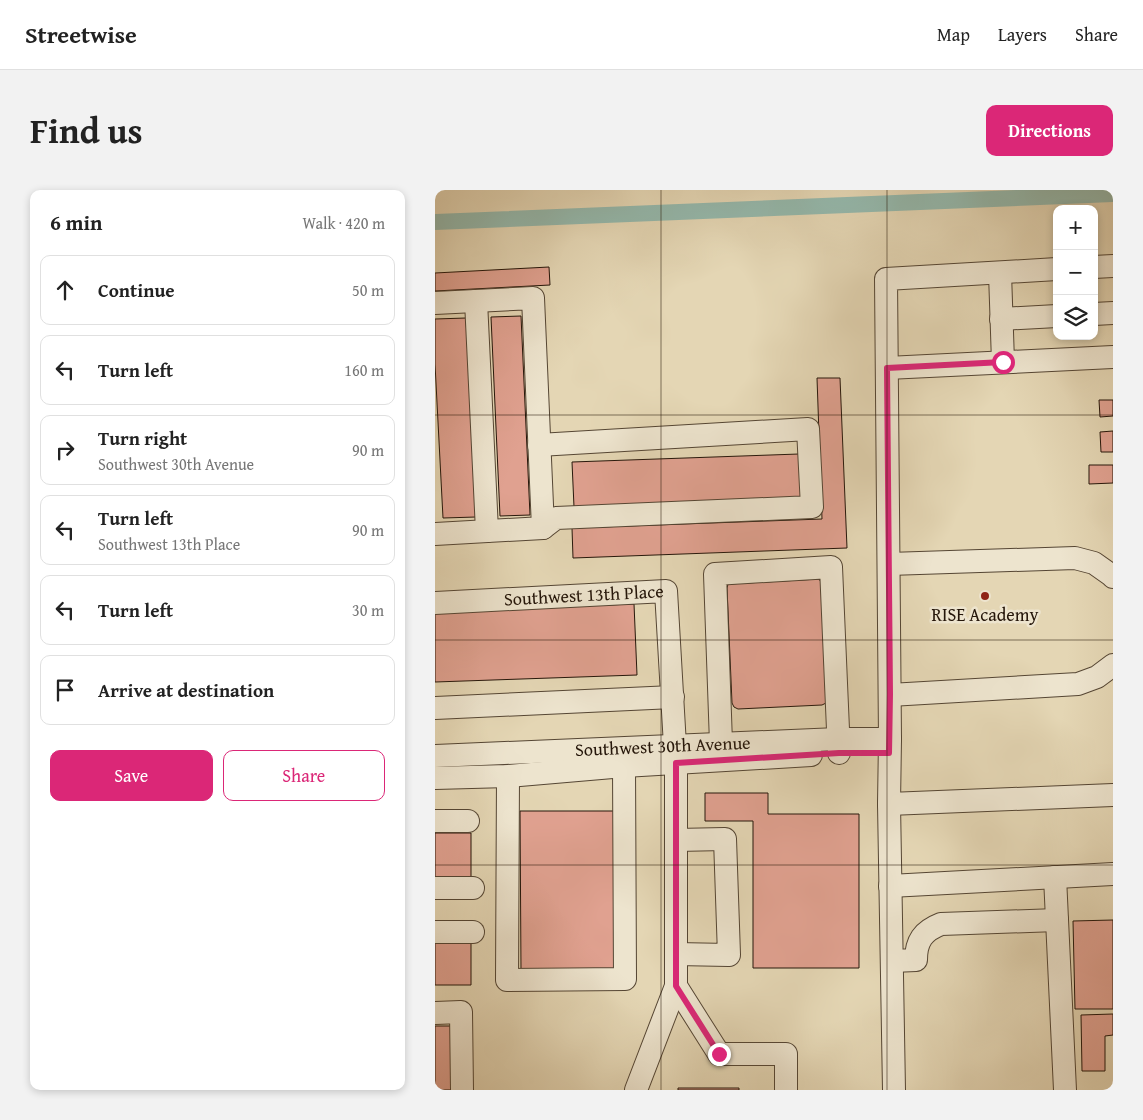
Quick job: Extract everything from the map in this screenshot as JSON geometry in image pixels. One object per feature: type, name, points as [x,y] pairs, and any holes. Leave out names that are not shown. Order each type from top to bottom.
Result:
[{"type":"street","points":[[1098,268],[1113,266]]},
{"type":"street","points":[[894,1090],[889,804],[890,694],[886,279],[1053,270]]},
{"type":"street","points":[[999,272],[1003,362]]},
{"type":"street","points":[[435,303],[533,298],[543,528]]},
{"type":"street","points":[[476,301],[487,531]]},
{"type":"street","points":[[1098,314],[1113,313]]},
{"type":"street","points":[[1001,319],[1053,316]]},
{"type":"street","points":[[887,368],[1113,357]]},
{"type":"street","points":[[435,534],[543,528],[556,518],[812,507],[808,429],[539,444]]},
{"type":"street","points":[[889,564],[1075,558],[1094,563],[1113,577]]},
{"type":"street","points":[[721,743],[715,574],[831,567],[839,746]]},
{"type":"street","name":"Southwest 13th Place","points":[[435,603],[666,591],[676,754],[676,986]]},
{"type":"street","points":[[890,694],[1078,684],[1097,677],[1113,665]]},
{"type":"street","points":[[435,708],[673,698]]},
{"type":"street","name":"Southwest 30th Avenue","points":[[435,778],[508,776],[624,766],[721,743],[890,746]]},
{"type":"street","name":"Southwest 30th Avenue","points":[[435,756],[676,754],[839,746]]},
{"type":"street","points":[[508,776],[507,980],[625,979],[624,766]]},
{"type":"street","points":[[889,804],[1113,795]]},
{"type":"street","points":[[435,821],[468,821]]},
{"type":"street","points":[[676,840],[725,840],[729,955],[676,954]]},
{"type":"street","points":[[890,886],[1113,874]]},
{"type":"street","points":[[1055,877],[1065,1090]]},
{"type":"street","points":[[435,888],[473,888]]},
{"type":"street","points":[[891,961],[916,960],[916,950],[919,941],[924,934],[941,924],[1057,920]]},
{"type":"street","points":[[435,932],[473,932]]},
{"type":"street","points":[[636,1090],[676,986]]},
{"type":"street","points":[[676,986],[719,1054],[786,1054],[786,1090]]},
{"type":"street","points":[[435,1012],[461,1012],[462,1090]]},
{"type":"building","points":[[549,267],[550,285],[435,291],[435,273]]},
{"type":"building","points":[[521,316],[530,515],[500,516],[491,317]]},
{"type":"building","points":[[466,318],[476,517],[443,518],[435,364],[435,319]]},
{"type":"building","points":[[817,378],[840,378],[847,548],[573,558],[572,528],[822,519]]},
{"type":"building","points":[[1099,400],[1113,400],[1113,416],[1100,417]]},
{"type":"building","points":[[1113,431],[1113,452],[1101,452],[1100,432]]},
{"type":"building","points":[[799,454],[801,498],[574,507],[572,462]]},
{"type":"building","points":[[1089,465],[1113,465],[1113,483],[1089,484]]},
{"type":"building","points":[[819,579],[821,582],[826,703],[822,705],[738,709],[734,707],[732,703],[728,584]]},
{"type":"building","points":[[634,604],[637,675],[435,682],[435,611]]},
{"type":"building","points":[[705,793],[768,793],[768,814],[859,814],[859,968],[753,968],[753,821],[705,821]]},
{"type":"building","points":[[520,811],[614,811],[615,970],[521,971]]},
{"type":"building","points":[[435,833],[471,833],[471,877],[435,877]]},
{"type":"building","points":[[1113,920],[1113,1009],[1075,1009],[1073,921]]},
{"type":"building","points":[[471,941],[471,985],[435,985],[435,942]]},
{"type":"building","points":[[1113,1014],[1113,1035],[1105,1036],[1105,1071],[1082,1071],[1081,1015]]},
{"type":"building","points":[[435,1026],[453,1026],[453,1090],[435,1090]]},
{"type":"building","points":[[678,1088],[739,1088],[739,1090],[678,1090]]},
{"type":"waterway","points":[[435,222],[1113,194]]},
{"type":"place","name":"RISE Academy","points":[[985,596]]},
{"type":"route","points":[[719,1054],[676,986],[676,763],[839,753],[889,753],[887,368],[1003,362]]}]
